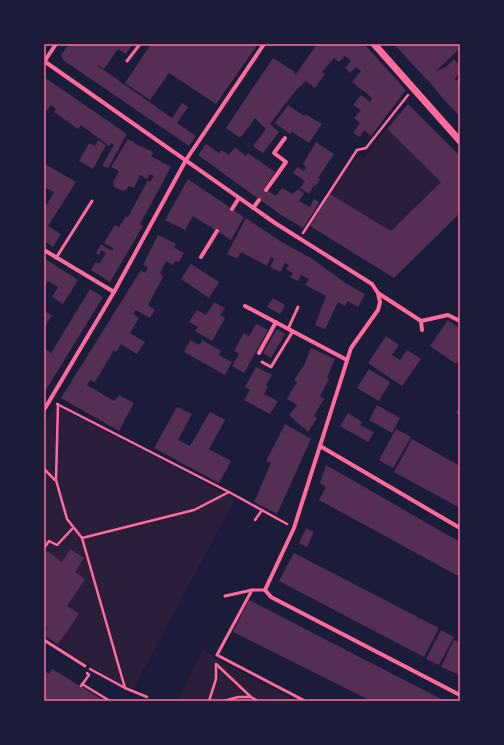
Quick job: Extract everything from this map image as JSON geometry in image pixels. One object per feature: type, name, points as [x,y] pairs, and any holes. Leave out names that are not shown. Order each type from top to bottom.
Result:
[{"type":"street","points":[[56,44],[44,62],[239,198],[372,284],[378,293],[380,302],[378,310],[351,348],[294,528],[265,590],[271,597],[460,695]]},
{"type":"street","points":[[44,410],[114,292],[186,160],[264,44]]},
{"type":"street","points":[[374,44],[460,141]]},
{"type":"street","points":[[266,190],[286,162],[274,154],[285,138]]},
{"type":"street","points":[[232,209],[239,198]]},
{"type":"street","points":[[254,208],[259,200]]},
{"type":"street","points":[[201,256],[217,231]]},
{"type":"street","points":[[44,250],[114,292]]},
{"type":"street","points":[[378,293],[421,321],[448,315],[460,321]]},
{"type":"street","points":[[245,306],[347,360]]},
{"type":"street","points":[[421,321],[422,330]]},
{"type":"street","points":[[259,353],[276,322]]},
{"type":"street","points":[[320,446],[460,528]]},
{"type":"lane","points":[[127,61],[140,44]]},
{"type":"lane","points":[[56,258],[92,201]]},
{"type":"lane","points":[[262,362],[272,368],[290,330],[298,307]]},
{"type":"lane","points":[[252,590],[217,655],[305,701]]},
{"type":"lane","points":[[225,596],[252,590],[265,590]]},
{"type":"lane","points":[[44,640],[85,666]]},
{"type":"path","points":[[300,238],[357,150],[366,148],[413,89]]},
{"type":"path","points":[[50,400],[229,492],[294,528]]},
{"type":"path","points":[[58,404],[56,480],[66,519],[82,538],[125,688]]},
{"type":"path","points":[[44,469],[56,480]]},
{"type":"path","points":[[82,538],[194,510],[229,492]]},
{"type":"path","points":[[255,520],[262,510]]},
{"type":"path","points":[[44,548],[49,541],[57,545],[74,528]]},
{"type":"path","points":[[209,701],[216,679],[217,655]]},
{"type":"path","points":[[216,663],[251,697],[258,701]]},
{"type":"path","points":[[85,666],[146,698]]},
{"type":"path","points":[[82,684],[110,701]]},
{"type":"path","points":[[224,701],[238,697],[251,697]]},
{"type":"shaded area","points":[[387,129],[441,182],[391,231],[330,194],[350,165],[360,156],[363,159]]},
{"type":"shaded area","points":[[56,406],[235,499],[131,693],[44,636],[44,424]]},
{"type":"shaded area","points":[[202,651],[214,655],[216,659],[296,701],[178,701]]},
{"type":"building","points":[[69,44],[133,44],[126,54],[118,49],[104,69],[98,66],[172,118],[182,103],[188,107],[177,123],[196,136],[189,146],[63,60],[61,55]]},
{"type":"building","points":[[151,44],[258,44],[216,104],[169,73],[150,100],[125,83]]},
{"type":"building","points":[[317,44],[364,44],[406,90],[371,136],[364,130],[360,137],[353,133],[360,123],[354,118],[361,110],[353,105],[361,95],[370,102],[372,98],[352,82],[361,71],[356,67],[350,73],[345,68],[351,61],[345,56],[339,62],[334,58],[322,72],[325,74],[315,88],[306,81],[296,90],[270,124],[279,132],[263,153],[253,146],[266,129],[255,118],[242,136],[239,137],[226,128],[273,58],[296,74]]},
{"type":"building","points":[[394,44],[456,44],[460,48],[435,72],[446,67],[454,59],[460,66],[460,72],[455,79],[456,81],[460,77],[460,116],[445,101],[427,79]]},
{"type":"building","points":[[47,79],[127,134],[108,168],[102,166],[114,145],[111,143],[109,146],[81,125],[78,129],[54,112],[56,109],[51,105],[44,114],[44,84]]},
{"type":"building","points":[[408,104],[460,156],[460,213],[394,278],[310,226],[330,194],[391,231],[441,182],[387,129]]},
{"type":"building","points":[[288,105],[304,116],[305,114],[322,124],[309,143],[292,132],[290,134],[275,123]]},
{"type":"building","points":[[128,139],[153,152],[151,156],[171,167],[140,224],[143,226],[110,282],[91,270],[96,262],[99,264],[106,253],[101,250],[99,255],[96,253],[101,244],[112,251],[114,249],[104,243],[115,225],[119,227],[126,216],[128,217],[148,180],[150,182],[154,176],[150,174],[147,179],[140,175],[134,188],[129,186],[123,191],[114,187],[113,182],[119,171],[111,167]]},
{"type":"building","points":[[98,140],[106,145],[93,169],[79,161],[89,143],[95,146]]},
{"type":"building","points":[[316,142],[334,154],[318,178],[320,179],[315,187],[314,185],[309,194],[300,188],[305,181],[293,173],[297,167],[304,171],[306,167],[303,164]]},
{"type":"building","points":[[206,144],[219,153],[221,150],[229,155],[235,147],[246,156],[248,153],[275,172],[264,188],[276,196],[282,188],[293,194],[298,189],[304,193],[299,201],[310,207],[314,199],[319,202],[303,228],[281,215],[198,155]]},
{"type":"building","points":[[45,164],[76,182],[48,226],[61,234],[53,247],[44,241],[44,209],[54,192],[44,187]]},
{"type":"building","points":[[188,179],[244,217],[231,240],[193,216],[185,230],[165,220]]},
{"type":"building","points":[[246,218],[280,241],[311,258],[347,284],[365,294],[358,307],[348,301],[345,306],[338,302],[325,329],[315,325],[326,296],[305,285],[309,279],[301,275],[298,281],[290,277],[293,273],[286,269],[289,265],[285,263],[280,272],[270,267],[274,259],[271,257],[267,266],[241,252],[237,259],[227,254]]},
{"type":"building","points":[[158,235],[176,244],[174,248],[184,253],[179,262],[175,261],[173,265],[166,261],[160,273],[163,277],[148,305],[155,310],[150,318],[136,310],[133,314],[139,318],[130,333],[145,342],[137,354],[121,344],[116,352],[114,350],[95,382],[90,380],[87,385],[114,401],[119,395],[134,403],[119,431],[61,398],[141,270],[145,273],[148,267],[143,265]]},
{"type":"building","points":[[44,258],[78,280],[63,304],[52,297],[58,287],[48,281],[44,287]]},
{"type":"building","points":[[191,264],[219,282],[209,298],[181,279]]},
{"type":"building","points":[[90,289],[103,297],[44,393],[44,348],[51,353]]},
{"type":"building","points":[[273,298],[285,305],[280,314],[267,307]]},
{"type":"building","points":[[214,302],[225,308],[220,315],[225,318],[212,341],[195,331],[198,327],[189,322],[197,310],[206,315]]},
{"type":"building","points":[[44,311],[52,315],[44,328]]},
{"type":"building","points":[[448,320],[460,329],[460,359],[456,364],[430,346]]},
{"type":"building","points":[[256,324],[268,330],[244,373],[232,366],[239,354],[234,351],[244,333],[249,336]]},
{"type":"building","points":[[277,329],[285,334],[271,358],[263,353]]},
{"type":"building","points":[[386,336],[399,345],[392,355],[400,360],[407,350],[421,359],[402,386],[368,363]]},
{"type":"building","points":[[190,340],[200,345],[202,340],[221,351],[219,355],[232,362],[225,375],[184,352]]},
{"type":"building","points":[[311,348],[335,359],[327,377],[329,379],[320,396],[324,399],[314,416],[317,418],[308,432],[289,415],[297,405],[287,399],[297,382],[294,380],[304,365]]},
{"type":"building","points":[[256,367],[272,375],[266,385],[268,386],[264,394],[278,401],[270,414],[244,400],[250,390],[245,387]]},
{"type":"building","points":[[369,369],[390,382],[379,401],[357,388]]},
{"type":"building","points":[[377,405],[400,418],[392,433],[369,420]]},
{"type":"building","points":[[460,406],[460,415],[456,413]]},
{"type":"building","points":[[177,407],[192,414],[178,440],[190,446],[210,412],[225,420],[209,449],[231,461],[219,483],[154,448]]},
{"type":"building","points":[[348,413],[362,422],[360,425],[374,432],[368,442],[340,426]]},
{"type":"building","points":[[285,424],[311,439],[277,514],[254,502],[271,463],[266,461]]},
{"type":"building","points":[[396,429],[411,437],[393,468],[379,460]]},
{"type":"building","points":[[412,439],[460,466],[460,508],[394,472]]},
{"type":"building","points":[[326,465],[460,542],[460,577],[319,500],[326,487],[320,483]]},
{"type":"building","points":[[306,528],[314,532],[307,547],[299,543]]},
{"type":"building","points":[[70,549],[84,558],[75,572],[85,579],[67,606],[79,614],[58,644],[44,635],[48,628],[44,625],[44,556],[47,551],[62,562]]},
{"type":"building","points":[[294,553],[439,628],[424,657],[279,581]]},
{"type":"building","points":[[249,600],[445,701],[371,701],[233,632]]},
{"type":"building","points":[[441,630],[454,637],[439,665],[426,659]]},
{"type":"building","points":[[454,640],[460,643],[460,675],[441,667]]},
{"type":"building","points":[[52,669],[105,701],[44,701],[44,670],[49,674]]}]
